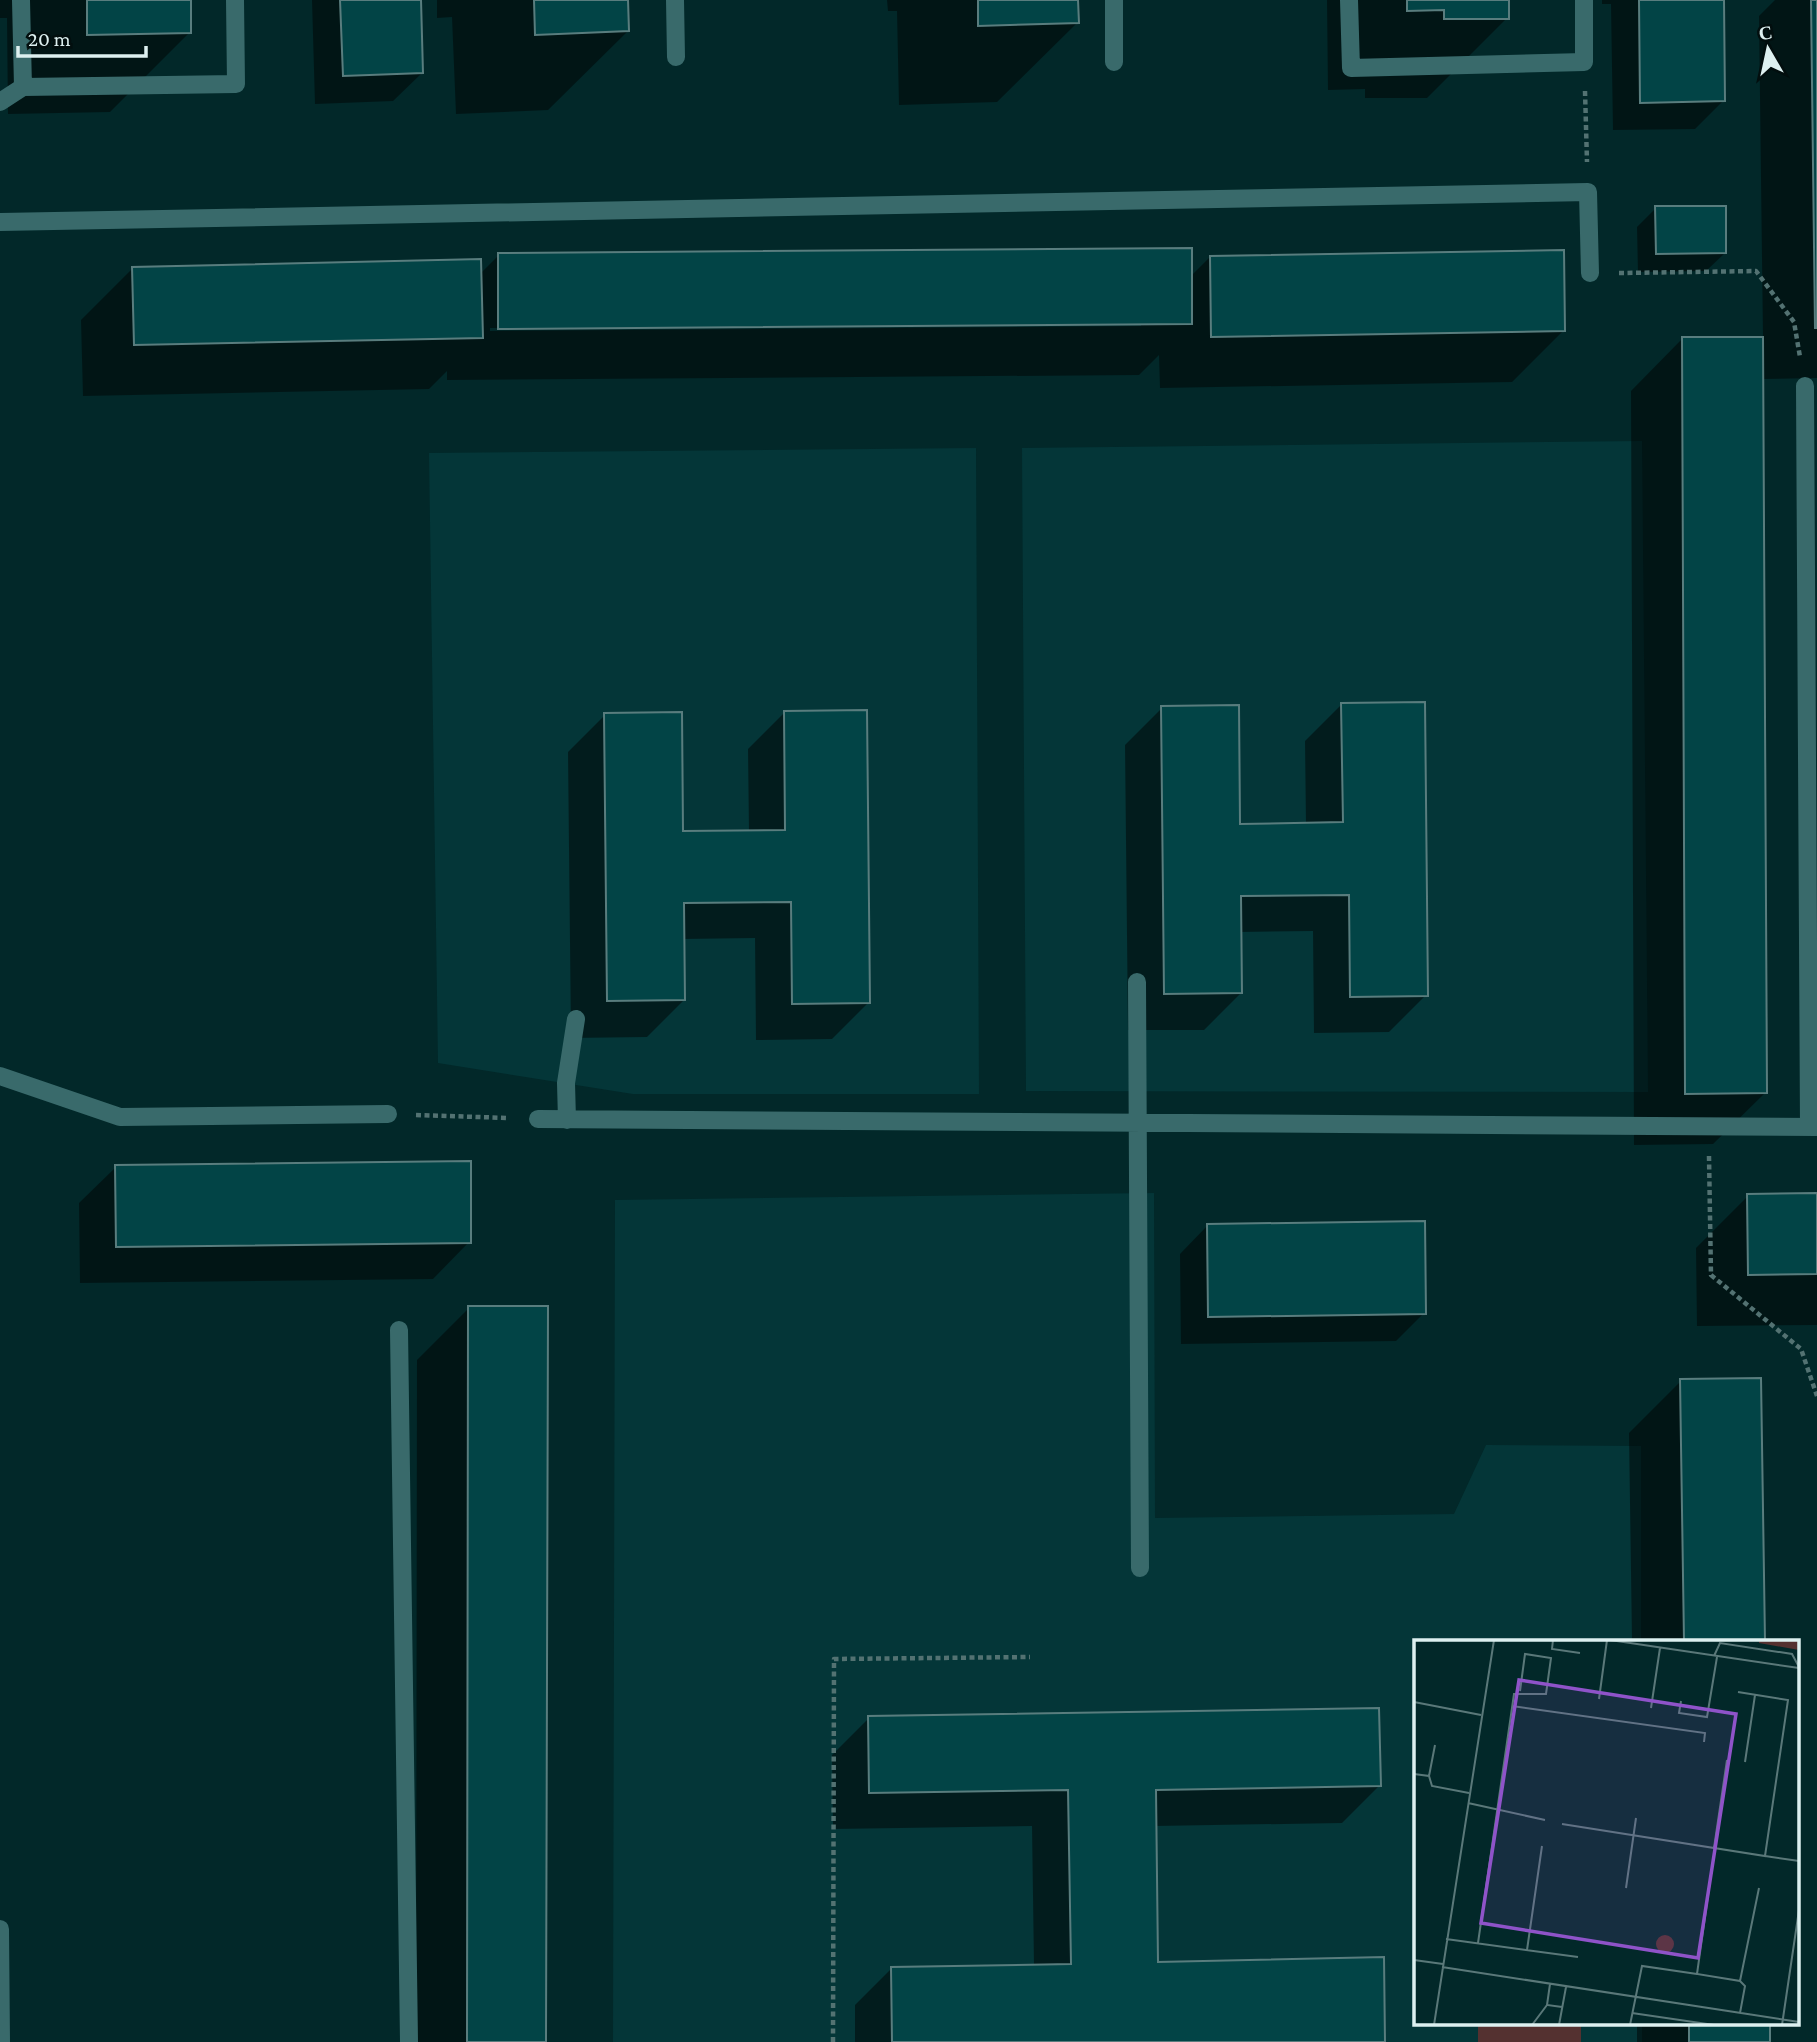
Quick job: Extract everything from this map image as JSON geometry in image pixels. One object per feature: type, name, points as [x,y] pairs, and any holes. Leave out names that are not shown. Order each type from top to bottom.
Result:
[{"type":"lane","points":[[21,0],[23,87]]},
{"type":"lane","points":[[0,102],[23,87],[236,84],[235,0]]},
{"type":"lane","points":[[675,0],[676,57]]},
{"type":"lane","points":[[1114,0],[1114,62]]},
{"type":"lane","points":[[1349,0],[1351,68],[1584,62],[1584,0]]},
{"type":"lane","points":[[0,222],[1588,192],[1590,274]]},
{"type":"lane","points":[[538,1119],[1813,1127],[1805,386]]},
{"type":"lane","points":[[1137,982],[1140,1568]]},
{"type":"lane","points":[[567,1120],[566,1083],[576,1019]]},
{"type":"lane","points":[[0,1076],[120,1117],[388,1114]]},
{"type":"lane","points":[[399,1330],[409,2042]]},
{"type":"lane","points":[[0,1929],[1,2042]]},
{"type":"path","points":[[1584,62],[1588,192]]},
{"type":"path","points":[[1590,274],[1756,271],[1794,322],[1805,386]]},
{"type":"path","points":[[388,1114],[538,1119]]},
{"type":"path","points":[[1709,1127],[1711,1275],[1801,1349],[1817,1396]]},
{"type":"path","points":[[834,2042],[834,1659],[1030,1657]]},
{"type":"shaded area","points":[[1642,441],[1648,1092],[1026,1091],[1022,448]]},
{"type":"shaded area","points":[[976,448],[979,1094],[633,1094],[438,1063],[429,453]]},
{"type":"shaded area","points":[[1154,1193],[1155,1518],[1454,1514],[1486,1445],[1641,1446],[1641,1640],[1414,1640],[1414,2024],[1642,2024],[1642,2042],[613,2042],[615,1200]]},
{"type":"shaded area","points":[[1478,2024],[1581,2024],[1581,2042],[1478,2042]]},
{"type":"building","points":[[87,0],[191,0],[191,33],[87,35]]},
{"type":"building","points":[[340,0],[421,0],[423,73],[343,76]]},
{"type":"building","points":[[534,0],[628,0],[629,31],[535,35]]},
{"type":"building","points":[[978,0],[1078,0],[1079,23],[978,26]]},
{"type":"building","points":[[1407,0],[1509,0],[1509,19],[1444,19],[1444,10],[1407,11]]},
{"type":"building","points":[[1639,0],[1724,0],[1725,101],[1640,103]]},
{"type":"building","points":[[1811,0],[1817,0],[1817,328],[1815,328]]},
{"type":"building","points":[[1655,206],[1726,206],[1726,253],[1656,254]]},
{"type":"building","points":[[1192,248],[1192,324],[498,329],[498,253]]},
{"type":"building","points":[[1564,250],[1565,331],[1211,337],[1210,256]]},
{"type":"building","points":[[481,259],[483,338],[134,345],[132,267]]},
{"type":"building","points":[[1682,337],[1763,337],[1767,1093],[1685,1094]]},
{"type":"building","points":[[1425,702],[1428,996],[1350,997],[1349,895],[1241,896],[1242,993],[1164,994],[1161,706],[1239,705],[1240,824],[1343,822],[1341,703]]},
{"type":"building","points":[[867,710],[870,1003],[792,1004],[791,902],[684,903],[685,1000],[607,1001],[604,713],[682,712],[683,831],[785,830],[784,711]]},
{"type":"building","points":[[471,1161],[471,1243],[116,1247],[115,1165]]},
{"type":"building","points":[[1817,1193],[1817,1274],[1748,1275],[1747,1194]]},
{"type":"building","points":[[1425,1221],[1426,1314],[1208,1317],[1207,1224]]},
{"type":"building","points":[[468,1306],[548,1306],[546,2042],[467,2042]]},
{"type":"building","points":[[1761,1378],[1765,1640],[1684,1640],[1680,1379]]},
{"type":"building","points":[[1379,1708],[1381,1786],[1156,1790],[1158,1962],[1384,1957],[1385,2042],[892,2042],[891,1967],[1071,1964],[1068,1790],[869,1793],[868,1716]]},
{"type":"building","points":[[1689,2024],[1770,2024],[1770,2042],[1689,2042]]}]
